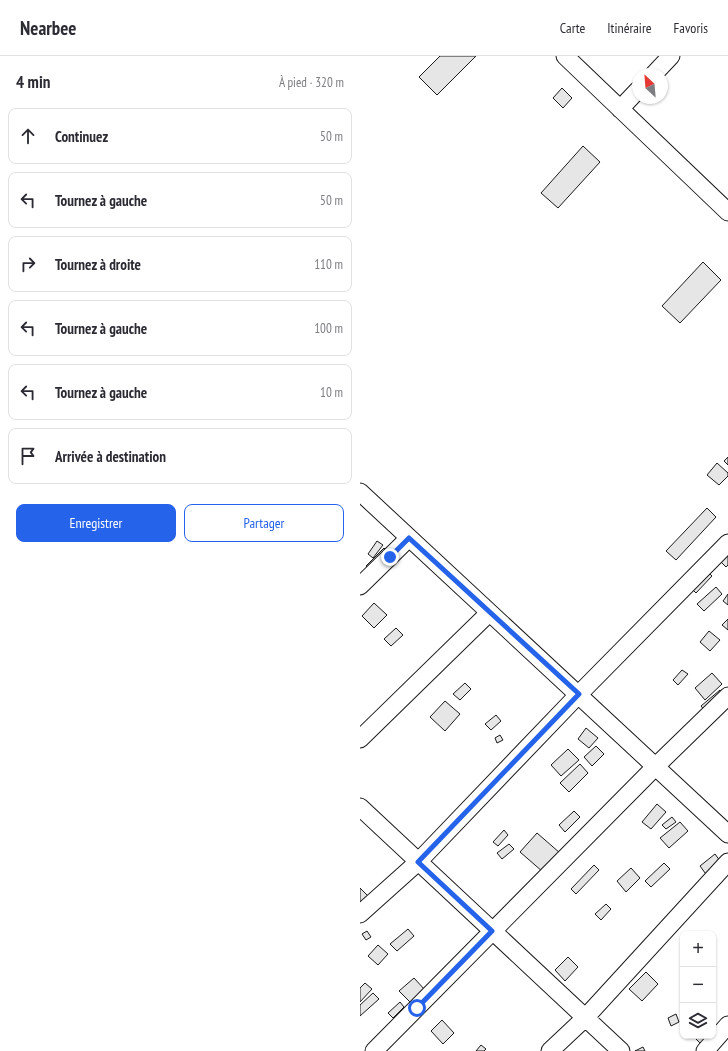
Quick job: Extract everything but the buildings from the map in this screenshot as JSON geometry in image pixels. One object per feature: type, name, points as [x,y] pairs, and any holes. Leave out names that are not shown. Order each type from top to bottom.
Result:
[{"type":"street","points":[[565,56],[620,109],[726,205]]},
{"type":"street","points":[[660,68],[671,56]]},
{"type":"street","points":[[620,109],[632,96]]},
{"type":"street","points":[[360,492],[728,834]]},
{"type":"street","points":[[360,586],[409,538]]},
{"type":"street","points":[[360,914],[418,862],[579,694],[728,543]]},
{"type":"street","points":[[360,739],[489,613]]},
{"type":"street","points":[[374,1051],[655,767],[728,696]]},
{"type":"street","points":[[360,807],[621,1051]]},
{"type":"street","points":[[550,1051],[585,1018],[728,862]]},
{"type":"street","points":[[705,1051],[728,1025]]},
{"type":"route","points":[[390,557],[409,538],[579,694],[418,862],[492,931],[417,1008]]}]
